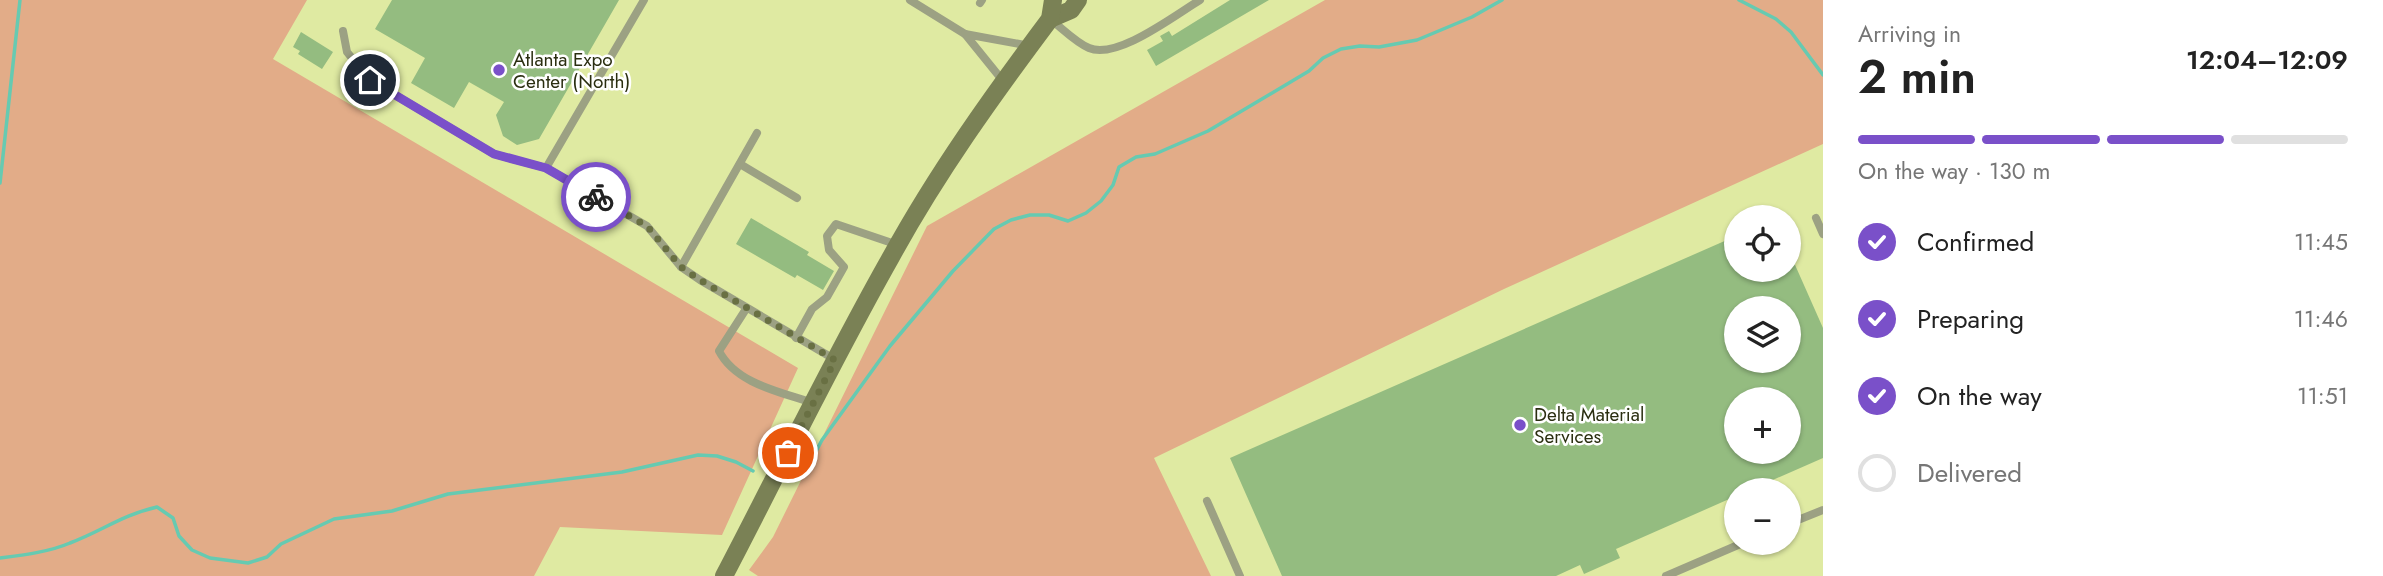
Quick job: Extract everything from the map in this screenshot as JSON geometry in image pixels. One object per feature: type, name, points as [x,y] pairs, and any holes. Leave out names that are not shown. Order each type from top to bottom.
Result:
[{"type":"main road","points":[[724,576],[835,360],[898,245],[960,143],[1050,19],[1053,0]]},
{"type":"main road","points":[[1050,19],[1071,10],[1078,0]]},
{"type":"lane","points":[[546,168],[644,0]]},
{"type":"lane","points":[[910,0],[965,34],[1004,82]]},
{"type":"lane","points":[[1050,19],[1087,48],[1104,50],[1141,36],[1200,0]]},
{"type":"lane","points":[[343,31],[347,52],[370,80],[494,154],[546,168],[647,226],[681,267],[746,309],[835,360]]},
{"type":"lane","points":[[965,34],[1030,46]]},
{"type":"lane","points":[[681,267],[757,133]]},
{"type":"lane","points":[[740,164],[797,198]]},
{"type":"lane","points":[[1816,218],[1823,234]]},
{"type":"lane","points":[[796,338],[813,309],[827,297],[844,267],[829,250],[827,236],[836,224],[898,245]]},
{"type":"lane","points":[[746,309],[719,351],[723,359],[737,372],[756,383],[813,403]]},
{"type":"lane","points":[[1207,501],[1240,576]]},
{"type":"lane","points":[[1801,519],[1823,510]]},
{"type":"lane","points":[[1666,576],[1724,551]]},
{"type":"shaded area","points":[[0,0],[307,0],[273,59],[798,368],[722,535],[560,527],[534,576],[0,576]]},
{"type":"shaded area","points":[[1325,0],[1823,0],[1823,144],[1504,289],[1154,458],[1211,576],[758,576],[749,570],[773,537],[927,226]]},
{"type":"building","name":"Atlanta Expo Center (North)","points":[[392,0],[619,0],[539,139],[517,145],[503,136],[496,115],[504,102],[469,82],[454,108],[411,83],[425,58],[375,29]]},
{"type":"building","points":[[1230,0],[1269,0],[1156,66],[1147,50],[1163,41],[1160,36],[1169,31],[1172,36]]},
{"type":"building","points":[[301,32],[333,52],[322,69],[298,54],[300,51],[293,47]]},
{"type":"building","points":[[751,218],[809,252],[807,255],[834,271],[823,290],[797,275],[795,278],[736,244]]},
{"type":"building","name":"Delta Material Services","points":[[1724,241],[1724,282],[1801,282],[1801,278],[1823,328],[1823,458],[1777,478],[1724,478],[1724,501],[1616,549],[1620,558],[1584,574],[1580,565],[1556,576],[1282,576],[1230,458]]},
{"type":"waterway","points":[[0,183],[20,0]]},
{"type":"waterway","points":[[804,474],[822,440],[890,346],[953,271],[994,229],[1011,220],[1030,215],[1049,215],[1068,221],[1086,213],[1101,201],[1113,185],[1119,167],[1136,157],[1155,154],[1208,131],[1309,71],[1323,58],[1341,49],[1379,47],[1417,40],[1472,17],[1502,0]]},
{"type":"waterway","points":[[1739,0],[1776,19],[1791,32],[1823,75]]},
{"type":"waterway","points":[[0,558],[62,546],[133,514],[157,507],[173,518],[179,536],[192,550],[210,558],[248,563],[267,557],[281,544],[334,519],[392,511],[448,494],[622,472],[698,455],[717,456],[753,471]]},
{"type":"way so far","points":[[596,197],[647,226],[681,267],[700,280],[835,360],[788,453]]},
{"type":"place","name":"Atlanta Expo Center (North)","points":[[499,70]]},
{"type":"place","name":"Delta Material Services","points":[[1520,425]]},
{"type":"route","points":[[370,80],[494,154],[546,168],[596,197]]}]
